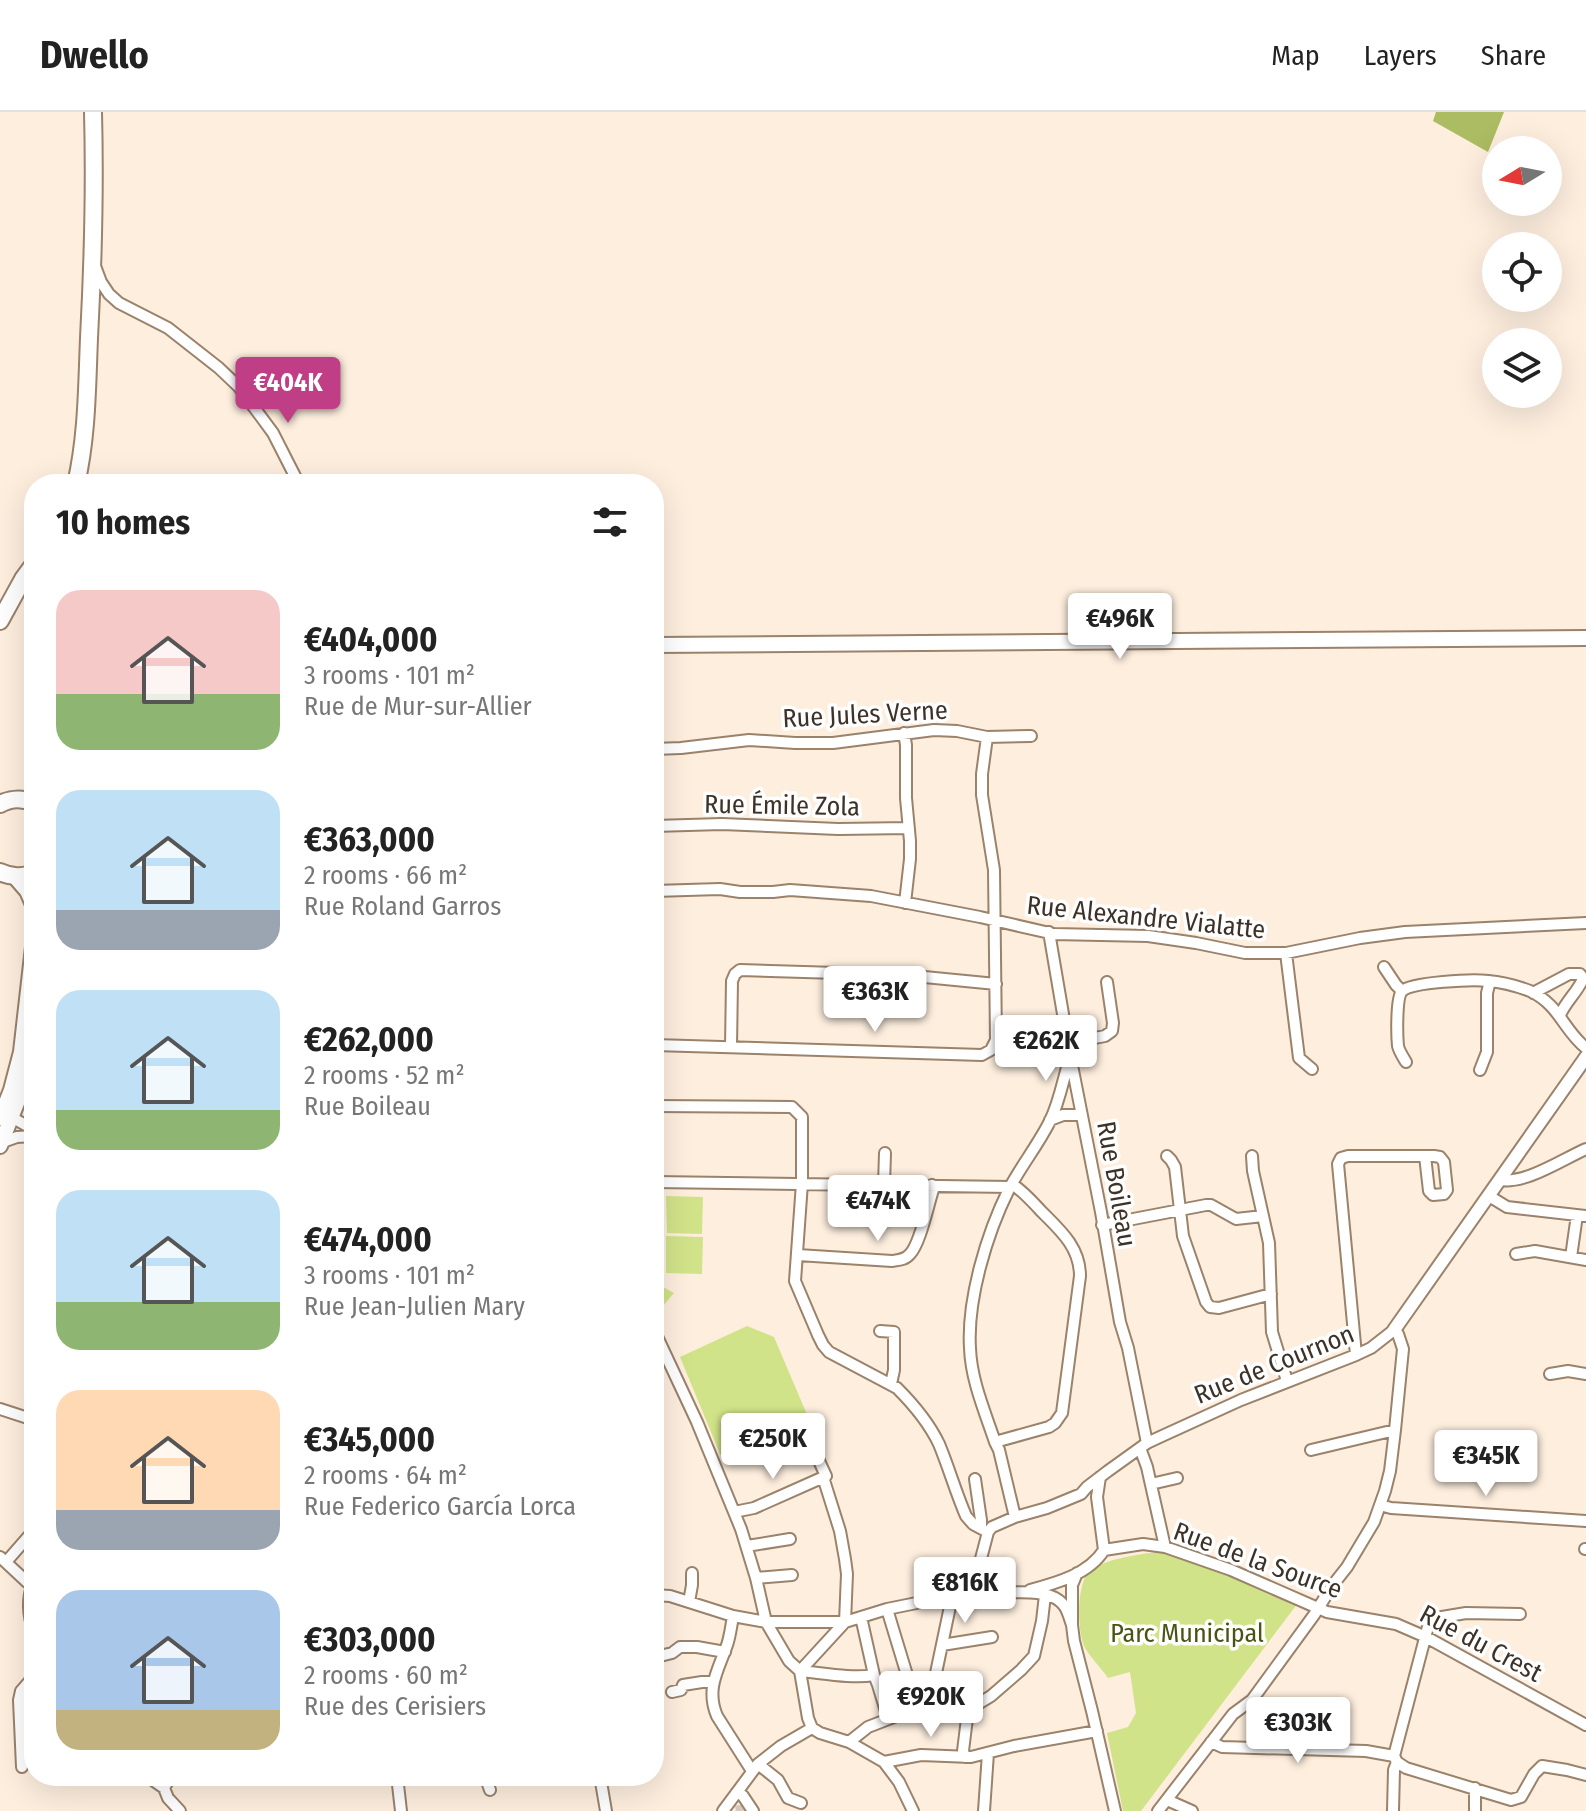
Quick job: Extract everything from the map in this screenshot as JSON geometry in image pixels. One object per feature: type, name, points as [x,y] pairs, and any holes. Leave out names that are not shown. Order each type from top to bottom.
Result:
[{"type":"main road","points":[[78,474],[84,438],[93,260],[93,112]]},
{"type":"main road","points":[[0,621],[24,578]]},
{"type":"main road","points":[[664,645],[1586,638]]},
{"type":"main road","points":[[0,787],[7,802]]},
{"type":"main road","points":[[7,874],[24,888]]},
{"type":"main road","points":[[0,1144],[24,1026]]},
{"type":"main road","points":[[4,1115],[21,1093],[24,1079]]},
{"type":"street","points":[[93,260],[101,282],[119,303],[168,328],[239,387],[273,433],[294,474]]},
{"type":"street","name":"Rue Jules Verne","points":[[664,749],[749,740],[833,743],[944,730],[987,737],[1031,736]]},
{"type":"street","points":[[904,733],[910,859],[905,903]]},
{"type":"street","points":[[664,1045],[982,1055],[991,1050],[996,1040],[996,984],[994,870],[982,795],[987,737]]},
{"type":"street","name":"Rue Émile Zola","points":[[664,826],[909,828]]},
{"type":"street","name":"Rue Alexandre Vialatte","points":[[664,891],[809,890],[871,896],[1054,934],[1148,936],[1245,953],[1286,953],[1405,932],[1586,923]]},
{"type":"street","name":"Rue Boileau","points":[[1049,932],[1120,1322],[1128,1348],[1143,1446],[1165,1547]]},
{"type":"street","points":[[1286,953],[1299,1058],[1312,1069]]},
{"type":"street","points":[[1384,967],[1402,991]]},
{"type":"street","points":[[731,1047],[732,981],[740,970],[904,975],[996,984]]},
{"type":"street","points":[[1533,993],[1569,974],[1580,974],[1583,982],[1567,1000],[1560,1015]]},
{"type":"street","points":[[1480,1070],[1487,1052],[1487,993],[1490,981]]},
{"type":"street","points":[[1406,1062],[1398,1048],[1398,1000],[1408,987],[1431,983],[1490,981],[1510,984],[1533,993],[1560,1015],[1576,1041],[1586,1048]]},
{"type":"street","points":[[1069,1043],[1105,1036],[1112,1031],[1107,982]]},
{"type":"street","points":[[1015,1517],[999,1450],[972,1364],[970,1330],[984,1257],[1002,1204],[1050,1120],[1070,1055]]},
{"type":"street","name":"Rue de Cournon","points":[[1081,1494],[1143,1446],[1229,1405],[1356,1355],[1394,1330],[1585,1063]]},
{"type":"street","points":[[1061,1092],[1069,1090],[1078,1093]]},
{"type":"street","points":[[664,1106],[792,1107],[802,1117],[802,1183],[795,1281],[823,1345],[841,1360],[891,1384],[906,1396],[939,1445],[966,1516],[984,1530]]},
{"type":"street","points":[[4,1115],[24,1127]]},
{"type":"street","points":[[1050,1120],[1063,1115],[1082,1115]]},
{"type":"street","points":[[0,1144],[24,1135]]},
{"type":"street","points":[[1501,1180],[1526,1177],[1586,1149]]},
{"type":"street","points":[[884,1185],[885,1153]]},
{"type":"street","points":[[1167,1156],[1175,1167],[1185,1244],[1203,1297],[1210,1307],[1219,1308],[1271,1294]]},
{"type":"street","points":[[1252,1156],[1269,1243],[1272,1332],[1287,1381]]},
{"type":"street","points":[[1356,1355],[1338,1164],[1341,1158],[1348,1156],[1425,1156]]},
{"type":"street","points":[[664,1182],[1011,1185],[1067,1236],[1076,1255],[1080,1276],[1062,1413],[1049,1427],[995,1442]]},
{"type":"street","points":[[798,1255],[892,1261],[905,1258],[915,1246],[932,1185]]},
{"type":"street","points":[[1489,1196],[1507,1207],[1582,1216],[1571,1257]]},
{"type":"street","points":[[1102,1225],[1206,1205],[1236,1219],[1263,1216]]},
{"type":"street","points":[[1516,1254],[1535,1251],[1586,1260]]},
{"type":"street","points":[[1158,1811],[1233,1714],[1252,1700],[1365,1538],[1380,1505],[1390,1471],[1403,1349],[1394,1330]]},
{"type":"street","points":[[880,1331],[894,1332],[891,1384]]},
{"type":"street","points":[[664,1351],[696,1418],[747,1546],[766,1622],[789,1661],[800,1671],[855,1678],[874,1675]]},
{"type":"street","points":[[1550,1374],[1568,1371],[1586,1374]]},
{"type":"street","points":[[0,1409],[24,1417]]},
{"type":"street","points":[[1311,1450],[1395,1430]]},
{"type":"street","points":[[734,1512],[754,1508],[826,1476],[814,1450]]},
{"type":"street","points":[[823,1477],[840,1531],[845,1559],[845,1622],[800,1671],[808,1718],[812,1728],[820,1733],[849,1742],[884,1762],[899,1782],[913,1811]]},
{"type":"street","points":[[1025,1592],[1066,1579],[1098,1559],[1104,1550],[1097,1497],[1100,1477]]},
{"type":"street","points":[[1151,1484],[1177,1478]]},
{"type":"street","points":[[966,1593],[978,1570],[984,1530],[975,1479]]},
{"type":"street","points":[[984,1530],[1081,1494],[1097,1497]]},
{"type":"street","points":[[1380,1505],[1586,1521]]},
{"type":"street","points":[[747,1546],[790,1539]]},
{"type":"street","points":[[24,1540],[3,1560],[24,1577]]},
{"type":"street","name":"Rue de la Source","points":[[1104,1550],[1143,1544],[1165,1547],[1231,1570],[1317,1609],[1396,1624]]},
{"type":"street","points":[[689,1602],[692,1573]]},
{"type":"street","points":[[1077,1573],[1072,1585],[1072,1625],[1106,1778],[1107,1811]]},
{"type":"street","points":[[756,1578],[792,1575]]},
{"type":"street","points":[[664,1596],[733,1616],[766,1622],[845,1622],[887,1609],[966,1593],[1025,1592],[1060,1601],[1072,1625]]},
{"type":"street","points":[[965,1757],[968,1710],[991,1696],[1034,1656],[1045,1595]]},
{"type":"street","points":[[849,1742],[868,1727],[917,1708],[936,1673],[952,1597]]},
{"type":"street","points":[[887,1609],[917,1708]]},
{"type":"street","points":[[1393,1811],[1396,1759],[1430,1619],[1466,1613],[1520,1614]]},
{"type":"street","points":[[733,1616],[725,1652],[713,1682],[713,1707],[755,1767],[778,1780],[788,1798],[801,1803]]},
{"type":"street","points":[[861,1617],[874,1675],[889,1718]]},
{"type":"street","name":"Rue du Crest","points":[[1396,1624],[1426,1637],[1586,1725]]},
{"type":"street","points":[[942,1645],[992,1637]]},
{"type":"street","points":[[664,1655],[680,1647],[725,1652]]},
{"type":"street","points":[[672,1692],[681,1690],[683,1685],[713,1682]]},
{"type":"street","points":[[22,1767],[19,1700],[24,1688]]},
{"type":"street","points":[[723,1811],[755,1767],[781,1746],[812,1728]]},
{"type":"street","points":[[884,1762],[921,1755],[965,1757],[1097,1731]]},
{"type":"street","points":[[1211,1742],[1222,1747],[1366,1751],[1396,1759],[1406,1768],[1514,1800],[1523,1795],[1542,1766],[1586,1775]]},
{"type":"street","points":[[984,1811],[988,1753]]},
{"type":"street","points":[[1106,1778],[1115,1811]]},
{"type":"street","points":[[161,1786],[180,1811]]},
{"type":"street","points":[[398,1786],[401,1811]]},
{"type":"street","points":[[489,1786],[490,1790]]},
{"type":"street","points":[[602,1786],[606,1811]]},
{"type":"street","points":[[1475,1788],[1475,1811]]},
{"type":"street","points":[[737,1792],[740,1805]]},
{"type":"street","points":[[737,1792],[753,1811]]},
{"type":"street","points":[[1167,1800],[1192,1811]]},
{"type":"green space","points":[[1436,112],[1504,112],[1494,136],[1482,136],[1482,149],[1433,121]]},
{"type":"green space","points":[[666,1196],[703,1197],[702,1234],[667,1233]]},
{"type":"green space","points":[[666,1236],[703,1237],[702,1274],[666,1273]]},
{"type":"green space","points":[[664,1288],[674,1293],[664,1305]]},
{"type":"green space","points":[[747,1326],[774,1337],[811,1424],[731,1458],[720,1454],[680,1357]]},
{"type":"green space","name":"Parc Municipal","points":[[1168,1550],[1298,1603],[1141,1811],[1123,1811],[1107,1733],[1128,1727],[1136,1713],[1130,1672],[1108,1678],[1087,1652],[1080,1632],[1080,1597],[1085,1577],[1097,1566],[1116,1559]]},
{"type":"tunnel","points":[[740,1805],[741,1811]]}]
